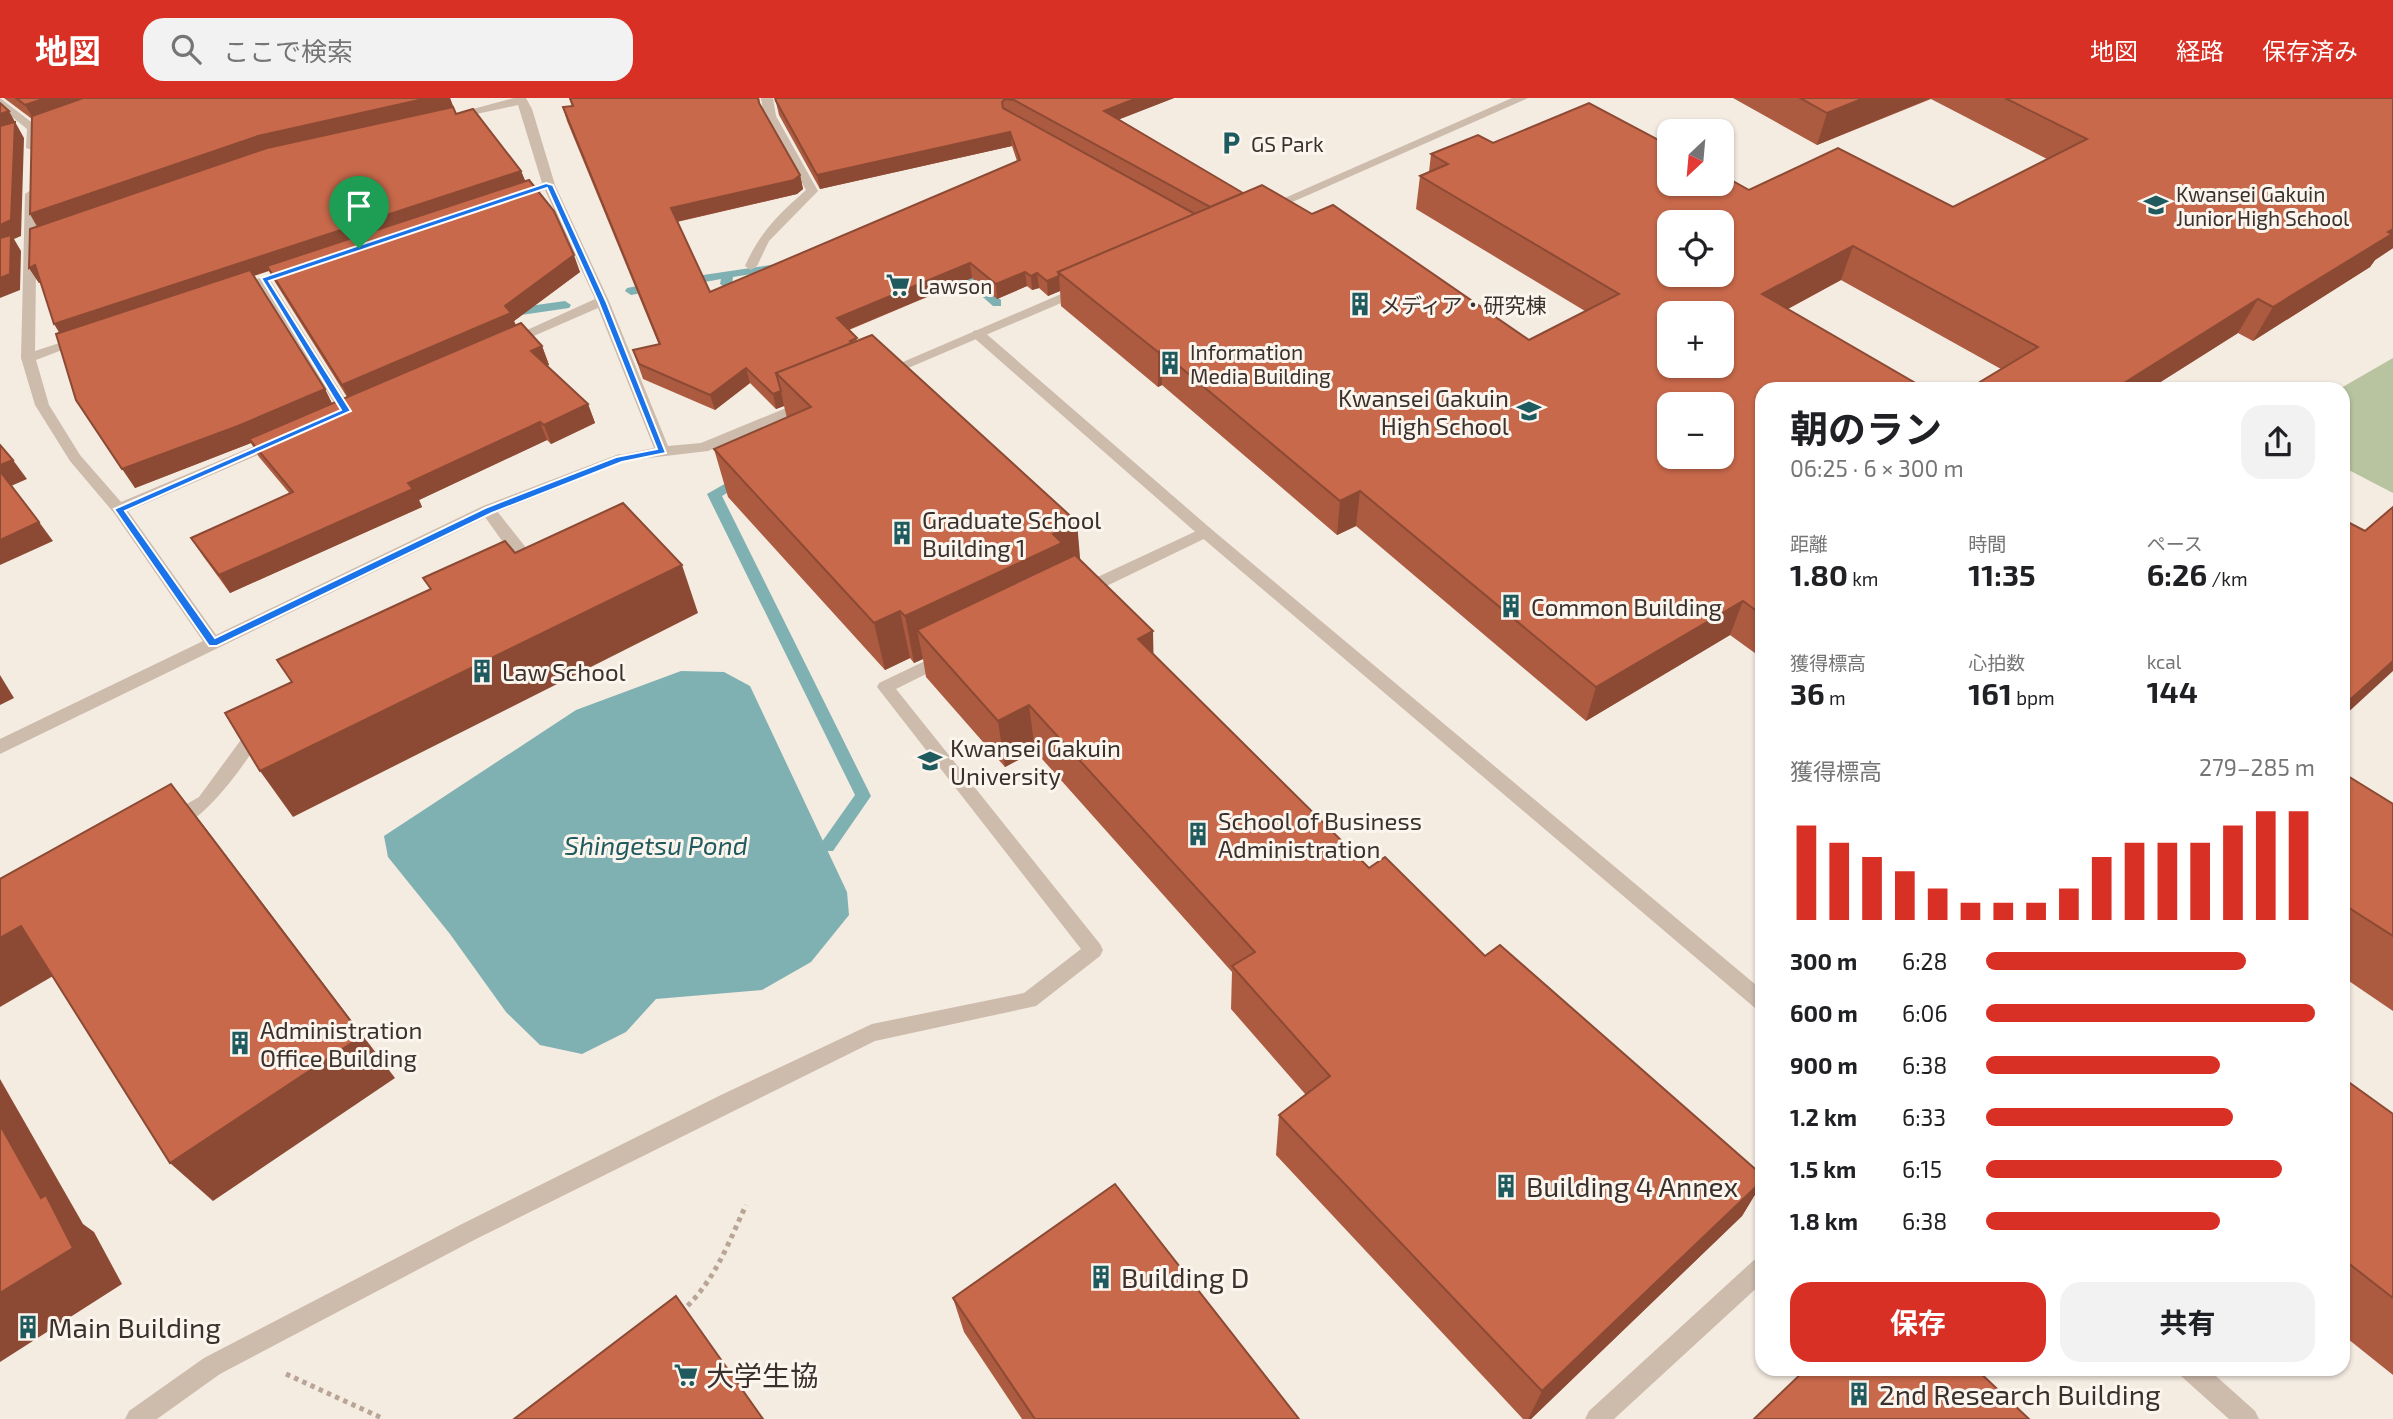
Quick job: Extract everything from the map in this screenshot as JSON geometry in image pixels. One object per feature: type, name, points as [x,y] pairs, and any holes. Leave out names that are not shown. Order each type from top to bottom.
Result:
[{"type":"street","points":[[751,266],[763,240],[784,216],[812,191],[769,116],[767,98]]},
{"type":"street","points":[[1254,214],[1522,98]]},
{"type":"street","points":[[442,119],[520,99],[549,185],[602,301],[663,451]]},
{"type":"street","points":[[0,101],[33,128],[32,156]]},
{"type":"street","points":[[31,184],[28,358],[42,405],[75,458],[119,509],[213,643]]},
{"type":"street","points":[[497,202],[549,185]]},
{"type":"street","points":[[225,293],[303,267]]},
{"type":"street","points":[[264,279],[346,411]]},
{"type":"street","points":[[866,380],[1090,285]]},
{"type":"street","points":[[500,345],[602,301]]},
{"type":"street","points":[[978,334],[1205,532],[1755,996]]},
{"type":"street","points":[[28,358],[94,336]]},
{"type":"street","points":[[0,747],[488,510],[620,459],[663,451],[703,448],[817,401]]},
{"type":"street","points":[[119,509],[296,433]]},
{"type":"street","points":[[488,510],[533,568],[521,574]]},
{"type":"street","points":[[1070,597],[1205,532]]},
{"type":"street","points":[[137,1419],[212,1366],[468,1232],[728,1102],[872,1033],[1029,1000],[1093,950],[884,687],[958,651]]},
{"type":"street","points":[[157,830],[205,802],[274,708]]},
{"type":"street","points":[[1598,1419],[1755,1274]]},
{"type":"street","points":[[2198,1376],[2247,1419]]},
{"type":"path","points":[[671,1320],[694,1303],[711,1280],[746,1205]]},
{"type":"path","points":[[283,1373],[384,1419]]},
{"type":"green space","points":[[2393,358],[2393,493],[2350,471],[2350,383]]},
{"type":"water","name":"Shingetsu Pond","points":[[681,671],[724,672],[750,686],[847,892],[849,915],[811,962],[762,990],[656,999],[626,1032],[582,1054],[540,1045],[506,1012],[450,934],[388,857],[384,836],[576,710]]},
{"type":"building","points":[[16,98],[46,98],[25,105]]},
{"type":"building","points":[[83,98],[428,98],[258,136],[30,214],[32,116]]},
{"type":"building","points":[[570,98],[758,98],[800,175],[794,180],[671,208],[710,292],[1020,160],[1010,132],[817,175],[775,98],[1137,98],[1104,111],[1243,193],[1210,207],[1014,100],[1005,99],[1002,102],[1003,108],[1195,214],[1058,272],[1059,276],[1047,281],[1037,273],[1031,276],[1025,272],[996,284],[970,263],[837,318],[857,338],[850,341],[852,343],[776,373],[781,391],[773,394],[746,368],[710,395],[639,364],[633,350],[660,344],[563,107],[573,106]]},
{"type":"building","points":[[1800,98],[1864,98],[1827,113]]},
{"type":"building","points":[[2005,98],[2393,98],[2393,229],[2388,232],[2392,234],[2273,307],[2258,299],[2126,382],[1980,382],[2038,347],[1853,246],[1762,294],[1914,382],[1755,382],[1755,610],[1743,601],[1596,687],[1360,491],[1340,501],[1161,351],[1158,352],[1058,272],[1262,185],[1312,214],[1333,205],[1529,340],[1619,294],[1420,176],[1448,164],[1431,154],[1478,135],[1493,143],[1589,103],[1657,139],[1657,196],[1734,196],[1734,182],[1749,190],[1838,148],[1953,207],[2087,139]]},
{"type":"building","points":[[0,103],[9,111],[0,114]]},
{"type":"building","points":[[453,107],[456,114],[473,109],[521,171],[54,324],[35,265],[29,268],[30,229],[267,148]]},
{"type":"building","points":[[15,122],[11,220],[0,225],[0,126]]},
{"type":"building","points":[[529,180],[554,211],[574,255],[505,306],[511,313],[342,385],[267,266]]},
{"type":"building","points":[[11,235],[10,274],[0,278],[0,238]]},
{"type":"building","points":[[250,270],[325,389],[238,426],[122,469],[76,400],[56,334]]},
{"type":"building","points":[[521,323],[542,346],[531,351],[588,404],[544,425],[540,422],[408,483],[413,489],[219,575],[191,538],[293,492],[249,439]]},
{"type":"building","name":"Graduate School Building 1","points":[[872,335],[1077,522],[1053,534],[1062,543],[905,616],[900,611],[874,623],[714,449],[811,407],[776,373]]},
{"type":"building","points":[[0,445],[13,460],[0,465]]},
{"type":"building","points":[[0,471],[39,522],[0,540]]},
{"type":"building","points":[[623,503],[682,565],[260,771],[225,713],[292,682],[277,660],[431,589],[423,578],[505,541],[515,553]]},
{"type":"building","points":[[2393,507],[2393,661],[2350,700],[2350,523],[2365,531]]},
{"type":"building","points":[[1075,555],[1153,631],[1138,639],[1369,868],[1385,857],[1485,956],[1500,945],[1755,1169],[1755,1188],[1542,1391],[1279,1115],[1330,1076],[1232,966],[1255,952],[1029,705],[998,721],[917,630]]},
{"type":"building","points":[[2350,777],[2393,804],[2393,936],[2350,908]]},
{"type":"building","name":"Administration Office Building","points":[[171,784],[362,1036],[170,1163],[21,926],[0,938],[0,879]]},
{"type":"building","points":[[2350,1083],[2393,1114],[2393,1298],[2350,1264]]},
{"type":"building","points":[[0,1125],[41,1198],[46,1195],[73,1248],[0,1293]]},
{"type":"building","name":"Building D","points":[[1115,1184],[1299,1419],[1035,1419],[953,1298]]},
{"type":"building","points":[[676,1296],[763,1419],[514,1419]]},
{"type":"building","name":"2nd Research Building","points":[[1799,1376],[1983,1376],[2029,1419],[1754,1419]]},
{"type":"waterway","points":[[727,274],[784,266]]},
{"type":"waterway","points":[[954,266],[997,303]]},
{"type":"waterway","points":[[683,282],[727,274]]},
{"type":"waterway","points":[[726,284],[727,274]]},
{"type":"waterway","points":[[631,291],[658,286]]},
{"type":"waterway","points":[[510,306],[521,311],[565,305]]},
{"type":"waterway","points":[[742,478],[714,494],[863,796],[827,846]]},
{"type":"place","name":"GS Park","points":[[1231,143]]},
{"type":"place","name":"Kwansei Gakuin Junior High School","points":[[2156,205]]},
{"type":"place","name":"Lawson","points":[[898,285]]},
{"type":"place","name":"メディア・研究棟","points":[[1360,304]]},
{"type":"place","name":"Information Media Building","points":[[1170,363]]},
{"type":"place","name":"Kwansei Gakuin High School","points":[[1529,411]]},
{"type":"place","name":"Graduate School Building 1","points":[[902,533]]},
{"type":"place","name":"Common Building","points":[[1511,606]]},
{"type":"place","name":"Law School","points":[[482,671]]},
{"type":"place","name":"Kwansei Gakuin University","points":[[930,761]]},
{"type":"place","name":"School of Business Administration","points":[[1198,834]]},
{"type":"place","name":"Administration Office Building","points":[[240,1043]]},
{"type":"place","name":"Building 4 Annex","points":[[1506,1186]]},
{"type":"place","name":"Building D","points":[[1101,1277]]},
{"type":"place","name":"Main Building","points":[[28,1327]]},
{"type":"place","name":"大学生協","points":[[686,1375]]},
{"type":"place","name":"2nd Research Building","points":[[1859,1394]]},
{"type":"route","points":[[549,185],[602,301],[663,451],[620,459],[488,510],[213,643],[119,509],[346,411],[264,279],[359,248],[549,185]]}]
